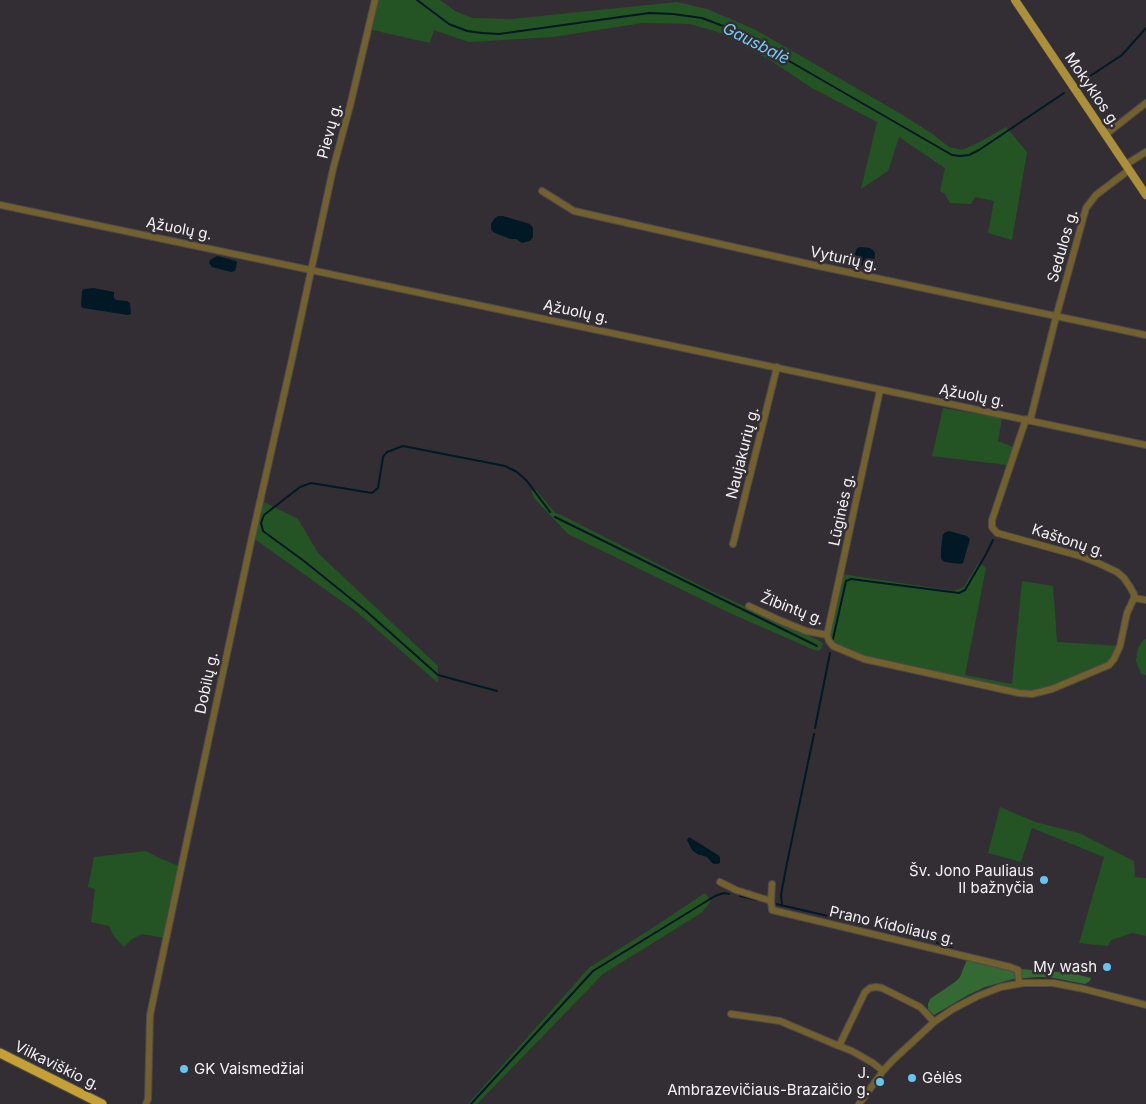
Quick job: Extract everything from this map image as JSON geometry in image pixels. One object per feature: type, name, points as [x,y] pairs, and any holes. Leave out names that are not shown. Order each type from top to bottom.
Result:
[{"type":"highway","name":"Vilkaviškio g.","points":[[0,1053],[102,1104]]},
{"type":"main road","name":"Mokyklos g.","points":[[1015,0],[1146,195]]},
{"type":"street","name":"Pievų g.","points":[[312,270],[333,169],[375,0]]},
{"type":"street","points":[[1105,135],[1146,102]]},
{"type":"street","name":"Sedulos g.","points":[[1028,420],[1086,208],[1096,195],[1146,152]]},
{"type":"street","name":"Vyturių g.","points":[[542,191],[574,210],[809,264],[1146,335]]},
{"type":"street","name":"Ąžuolų g.","points":[[0,205],[1146,445]]},
{"type":"street","name":"Dobilų g.","points":[[146,1104],[148,1099],[150,1015],[254,528],[312,270]]},
{"type":"street","name":"Naujakurių g.","points":[[733,544],[777,367]]},
{"type":"street","name":"Lūginės g.","points":[[827,635],[880,390]]},
{"type":"street","name":"Kaštonų g.","points":[[1028,420],[992,520],[992,527],[998,533],[1080,556],[1109,567],[1124,578],[1134,594],[1134,598]]},
{"type":"street","points":[[827,635],[833,646],[864,659],[1019,693],[1032,694],[1052,689],[1109,665],[1120,646],[1127,613],[1134,598],[1146,600]]},
{"type":"street","name":"Žibintų g.","points":[[749,606],[806,631],[827,635]]},
{"type":"street","points":[[720,882],[736,890],[771,900],[772,884]]},
{"type":"street","name":"Prano Kidoliaus g.","points":[[771,900],[772,910],[1010,967],[1018,970],[1019,983]]},
{"type":"street","points":[[859,1104],[883,1071],[934,1022],[953,1009],[1001,987],[1019,983],[1042,982],[1065,985],[1146,1005]]},
{"type":"street","points":[[839,1046],[865,992],[870,988],[882,988],[920,1007],[934,1022]]},
{"type":"street","points":[[731,1014],[780,1021],[852,1051],[883,1071]]},
{"type":"green space","points":[[375,0],[440,0],[455,11],[472,18],[512,19],[677,2],[707,9],[756,30],[901,114],[949,147],[962,150],[1006,127],[1027,152],[1012,240],[988,233],[994,201],[975,197],[971,204],[950,203],[945,194],[940,191],[945,168],[899,137],[888,171],[861,189],[877,122],[812,88],[770,60],[718,32],[690,24],[643,23],[552,37],[469,42],[434,30],[430,43],[368,29]]},
{"type":"green space","points":[[943,408],[1002,418],[998,441],[1013,447],[1007,465],[932,456]]},
{"type":"green space","points":[[536,490],[555,513],[711,591],[820,641],[823,644],[821,649],[818,651],[812,649],[732,614],[568,534],[534,498],[531,491]]},
{"type":"green space","points":[[260,500],[298,519],[318,553],[438,666],[438,683],[357,612],[252,537]]},
{"type":"green space","points":[[979,562],[986,568],[965,675],[1012,684],[1022,581],[1053,586],[1057,642],[1120,646],[1109,665],[1032,694],[864,659],[829,641],[841,574],[954,591],[964,587]]},
{"type":"green space","points":[[1146,639],[1146,675],[1141,674],[1136,661],[1138,648],[1143,640]]},
{"type":"green space","points":[[1000,807],[1035,822],[1079,833],[1134,861],[1135,877],[1146,878],[1146,936],[1132,933],[1111,940],[1108,946],[1079,943],[1104,857],[1032,828],[1021,862],[988,853]]},
{"type":"green space","points":[[146,851],[181,867],[166,938],[142,934],[132,939],[124,947],[113,935],[109,926],[91,922],[95,889],[88,887],[94,857]]},
{"type":"green space","points":[[705,893],[711,901],[701,913],[603,974],[477,1104],[468,1104],[589,968]]},
{"type":"green space","points":[[968,957],[1020,969],[1071,973],[1091,978],[1085,984],[1049,977],[1013,979],[985,987],[934,1015],[928,1009],[930,999],[960,977]]},
{"type":"water","points":[[498,216],[530,224],[533,228],[533,237],[530,241],[522,243],[516,239],[510,239],[493,232],[491,224]]},
{"type":"water","points":[[857,248],[873,250],[875,253],[874,264],[857,266],[850,264],[849,257],[855,253]]},
{"type":"water","points":[[217,256],[236,261],[235,271],[231,272],[212,267],[209,263],[210,260]]},
{"type":"water","points":[[94,288],[114,292],[116,300],[130,303],[131,314],[83,308],[81,306],[82,291]]},
{"type":"water","points":[[949,531],[967,536],[970,539],[963,563],[945,562],[941,559],[943,534]]},
{"type":"water","points":[[689,837],[718,855],[720,863],[714,864],[707,857],[697,854],[692,850],[687,840]]},
{"type":"waterway","name":"Gausbalė","points":[[417,0],[449,24],[467,31],[482,33],[499,34],[649,13],[702,18],[751,39],[952,155],[969,155],[979,150],[1064,93]]},
{"type":"waterway","name":"Gausbalė","points":[[1081,82],[1122,55],[1146,28]]},
{"type":"waterway","points":[[497,691],[438,675],[366,611],[263,531],[261,523],[264,515],[300,487],[311,483],[372,493],[378,488],[383,457],[387,452],[403,446],[505,466],[517,472],[527,481],[550,512]]},
{"type":"waterway","points":[[555,517],[817,646]]},
{"type":"waterway","points":[[833,639],[846,581],[851,579],[959,593],[965,590],[993,540]]},
{"type":"waterway","points":[[815,728],[830,653]]},
{"type":"waterway","points":[[782,905],[781,895],[786,868],[814,734]]},
{"type":"waterway","points":[[471,1104],[593,971],[715,896],[724,893],[729,894]]},
{"type":"waterway","points":[[740,896],[757,900]]},
{"type":"waterway","points":[[776,904],[828,916]]},
{"type":"waterway","points":[[937,943],[952,947]]},
{"type":"place","name":"Šv. Jono Pauliaus II bažnyčia","points":[[1044,880]]},
{"type":"place","name":"My wash","points":[[1107,967]]},
{"type":"place","name":"GK Vaismedžiai","points":[[184,1069]]},
{"type":"place","name":"Gėlės","points":[[912,1078]]},
{"type":"place","name":"J. Ambrazevičiaus-Brazaičio g.","points":[[880,1082]]}]
